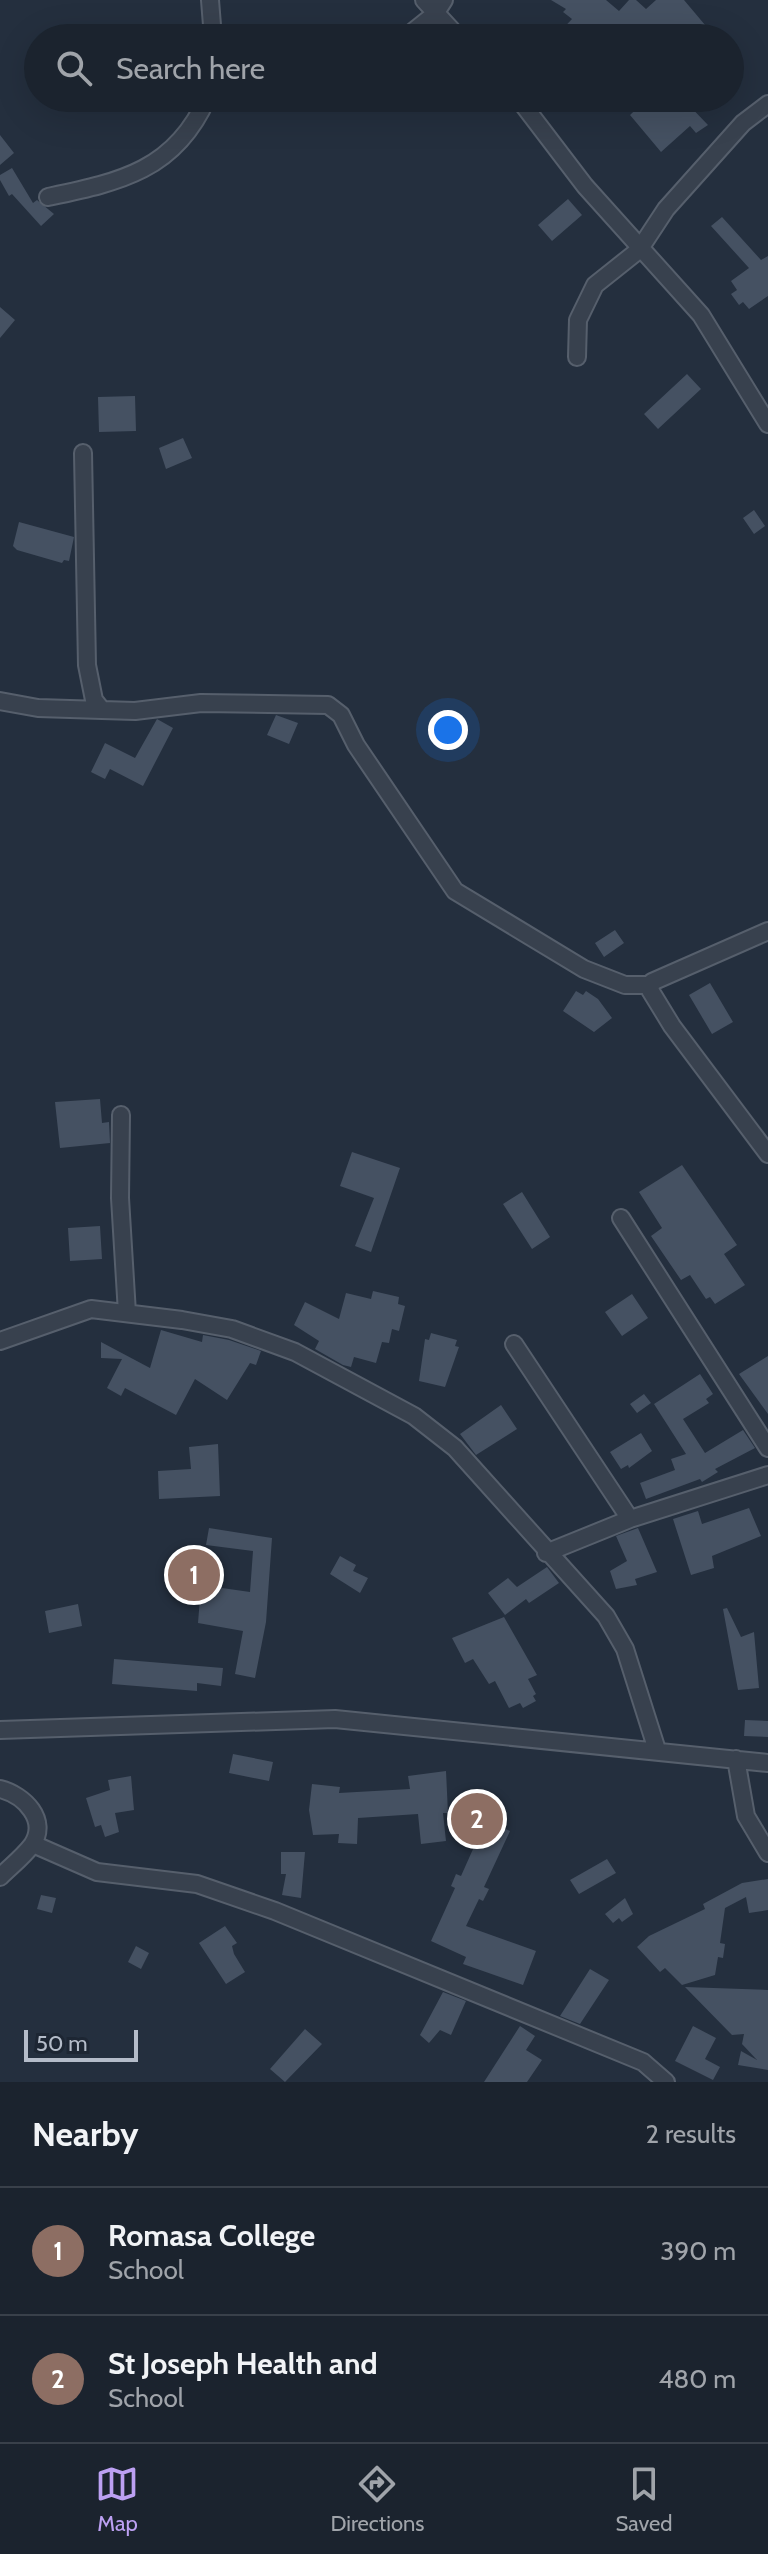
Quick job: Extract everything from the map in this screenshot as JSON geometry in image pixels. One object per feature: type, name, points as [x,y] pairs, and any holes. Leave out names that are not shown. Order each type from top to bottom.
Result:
[{"type":"street","points":[[210,0],[212,24]]},
{"type":"street","points":[[421,24],[440,7],[424,0]]},
{"type":"street","points":[[577,357],[578,320],[595,285],[639,250],[675,198],[743,123],[768,104]]},
{"type":"street","points":[[48,197],[107,186],[153,164],[195,123],[200,112]]},
{"type":"street","points":[[529,112],[639,250],[701,315],[768,424]]},
{"type":"street","points":[[83,453],[87,665],[94,700],[102,710]]},
{"type":"street","points":[[0,701],[38,708],[135,711],[201,703],[294,702],[328,705],[341,715],[356,745],[455,891],[584,969],[625,985],[651,985],[768,931]]},
{"type":"street","points":[[651,985],[672,1026],[768,1154]]},
{"type":"street","points":[[121,1115],[120,1198],[127,1313]]},
{"type":"street","points":[[621,1218],[768,1448]]},
{"type":"street","points":[[0,1341],[91,1309],[232,1329],[283,1347],[414,1416],[455,1448],[546,1553],[598,1606],[619,1638],[643,1698],[657,1750]]},
{"type":"street","points":[[514,1344],[630,1519]]},
{"type":"street","points":[[546,1553],[630,1519],[768,1475]]},
{"type":"street","points":[[0,1730],[335,1719],[768,1763]]},
{"type":"street","points":[[736,1759],[746,1816],[768,1853]]},
{"type":"street","points":[[0,1789],[25,1801],[34,1812],[38,1828],[33,1844],[0,1877]]},
{"type":"street","points":[[33,1844],[97,1872],[197,1884],[275,1911],[340,1941],[643,2062],[666,2082]]},
{"type":"building","points":[[551,0],[606,0],[619,11],[629,0],[636,0],[646,9],[656,0],[684,0],[704,24],[567,24],[572,19],[563,12],[566,9]]},
{"type":"building","points":[[633,112],[695,112],[708,125],[696,133],[690,126],[661,152],[630,115]]},
{"type":"building","points":[[0,135],[14,153],[0,165]]},
{"type":"building","points":[[12,168],[33,203],[37,200],[54,214],[41,226],[12,194],[9,196],[0,180],[0,175]]},
{"type":"building","points":[[568,199],[582,215],[552,241],[538,225]]},
{"type":"building","points":[[722,217],[761,260],[768,256],[768,296],[749,309],[743,302],[739,305],[731,294],[737,290],[731,281],[749,268],[711,226]]},
{"type":"building","points":[[0,307],[15,320],[0,338]]},
{"type":"building","points":[[687,374],[701,389],[658,429],[644,414]]},
{"type":"building","points":[[135,396],[136,431],[99,432],[98,397]]},
{"type":"building","points":[[183,438],[192,458],[166,469],[159,448]]},
{"type":"building","points":[[754,510],[765,526],[754,534],[743,518]]},
{"type":"building","points":[[19,522],[74,537],[69,561],[62,563],[17,550],[13,546]]},
{"type":"building","points":[[276,715],[298,723],[289,744],[267,735]]},
{"type":"building","points":[[157,719],[173,728],[143,786],[110,769],[105,779],[91,772],[105,743],[135,758]]},
{"type":"building","points":[[615,930],[624,943],[604,957],[595,943]]},
{"type":"building","points":[[710,983],[733,1022],[712,1034],[689,995]]},
{"type":"building","points":[[576,991],[583,995],[586,991],[598,999],[612,1018],[594,1032],[563,1011]]},
{"type":"building","points":[[100,1099],[102,1123],[109,1122],[110,1143],[60,1148],[55,1102]]},
{"type":"building","points":[[352,1152],[400,1168],[371,1252],[355,1246],[374,1198],[340,1186]]},
{"type":"building","points":[[682,1165],[737,1245],[724,1254],[745,1285],[715,1304],[710,1297],[706,1299],[690,1275],[681,1280],[651,1236],[662,1228],[639,1192]]},
{"type":"building","points":[[522,1192],[550,1237],[532,1249],[503,1204]]},
{"type":"building","points":[[100,1226],[102,1259],[70,1261],[68,1228]]},
{"type":"building","points":[[373,1291],[399,1297],[398,1304],[405,1306],[399,1331],[392,1329],[389,1343],[382,1342],[376,1363],[354,1357],[351,1367],[343,1365],[315,1349],[319,1341],[294,1325],[305,1302],[339,1319],[346,1293],[371,1299]]},
{"type":"building","points":[[632,1294],[648,1318],[622,1336],[605,1312]]},
{"type":"building","points":[[161,1330],[202,1342],[203,1335],[229,1340],[261,1351],[256,1365],[250,1363],[227,1400],[195,1379],[176,1415],[125,1388],[121,1396],[107,1388],[122,1359],[101,1358],[101,1342],[150,1368]]},
{"type":"building","points":[[431,1333],[457,1340],[455,1346],[459,1347],[445,1387],[419,1381],[425,1339],[429,1340]]},
{"type":"building","points":[[768,1356],[768,1414],[739,1374]]},
{"type":"building","points":[[700,1374],[713,1394],[706,1399],[709,1403],[683,1419],[705,1453],[743,1430],[755,1448],[715,1469],[718,1472],[702,1482],[700,1479],[646,1499],[640,1483],[675,1470],[671,1459],[686,1454],[654,1404]]},
{"type":"building","points":[[644,1394],[651,1403],[637,1413],[630,1404]]},
{"type":"building","points":[[501,1405],[517,1429],[476,1455],[460,1434]]},
{"type":"building","points":[[641,1433],[652,1451],[629,1468],[628,1465],[621,1469],[610,1452]]},
{"type":"building","points":[[218,1444],[220,1496],[159,1499],[158,1471],[191,1469],[189,1447]]},
{"type":"building","points":[[749,1508],[761,1536],[712,1556],[714,1568],[691,1575],[673,1519],[698,1511],[702,1524]]},
{"type":"building","points":[[209,1528],[272,1538],[266,1622],[255,1678],[235,1674],[243,1631],[198,1623],[201,1585],[250,1592],[253,1551],[206,1545]]},
{"type":"building","points":[[638,1528],[657,1572],[635,1579],[637,1585],[616,1589],[610,1571],[627,1561],[616,1536]]},
{"type":"building","points":[[340,1556],[356,1565],[353,1571],[368,1578],[360,1593],[330,1574]]},
{"type":"building","points":[[547,1567],[559,1583],[529,1603],[526,1599],[505,1615],[488,1593],[508,1578],[517,1587]]},
{"type":"building","points":[[78,1604],[82,1626],[49,1633],[45,1611]]},
{"type":"building","points":[[727,1608],[741,1637],[754,1632],[759,1688],[738,1690],[723,1609]]},
{"type":"building","points":[[504,1617],[537,1675],[528,1679],[536,1701],[523,1708],[520,1703],[509,1708],[495,1681],[489,1684],[473,1659],[465,1663],[452,1638]]},
{"type":"building","points":[[114,1659],[223,1668],[221,1686],[197,1683],[197,1691],[112,1684]]},
{"type":"building","points":[[745,1720],[768,1721],[768,1737],[744,1736]]},
{"type":"building","points":[[233,1754],[273,1762],[269,1781],[229,1773]]},
{"type":"building","points":[[446,1771],[448,1813],[443,1813],[446,1841],[421,1844],[418,1814],[358,1818],[357,1844],[338,1843],[339,1834],[313,1835],[309,1810],[312,1784],[340,1787],[339,1793],[410,1789],[408,1776]]},
{"type":"building","points":[[131,1776],[134,1810],[115,1813],[119,1832],[105,1837],[101,1825],[95,1827],[86,1798],[110,1790],[108,1780]]},
{"type":"building","points":[[486,1820],[510,1831],[484,1887],[489,1889],[483,1901],[479,1899],[466,1926],[536,1951],[523,1985],[463,1964],[466,1957],[431,1941],[455,1888],[451,1886],[456,1874],[461,1876]]},
{"type":"building","points":[[281,1852],[305,1852],[301,1898],[282,1895],[286,1874],[281,1874]]},
{"type":"building","points":[[607,1859],[616,1873],[579,1894],[570,1880]]},
{"type":"building","points":[[768,1879],[768,1910],[749,1913],[746,1897],[725,1908],[720,1943],[725,1944],[723,1958],[718,1957],[715,1975],[682,1985],[665,1968],[660,1972],[637,1947],[649,1936],[705,1909],[703,1904],[742,1883]]},
{"type":"building","points":[[41,1895],[56,1898],[52,1913],[37,1909]]},
{"type":"building","points":[[625,1898],[633,1914],[622,1922],[619,1918],[613,1923],[605,1914]]},
{"type":"building","points":[[225,1926],[237,1943],[232,1946],[234,1954],[245,1972],[226,1984],[199,1943]]},
{"type":"building","points":[[136,1946],[149,1953],[141,1969],[128,1962]]},
{"type":"building","points":[[590,1969],[609,1980],[580,2024],[560,2016]]},
{"type":"building","points":[[685,1987],[768,1990],[768,2070],[738,2065],[741,2051],[757,2060],[742,2044],[744,2034],[732,2035]]},
{"type":"building","points":[[443,1992],[466,2001],[451,2035],[440,2030],[429,2043],[420,2035]]},
{"type":"building","points":[[520,2026],[535,2036],[526,2050],[542,2060],[527,2082],[484,2082]]},
{"type":"building","points":[[693,2026],[716,2038],[705,2059],[720,2067],[713,2080],[675,2061]]},
{"type":"building","points":[[305,2029],[322,2044],[285,2082],[270,2069]]},
{"type":"place","name":"Romasa College","points":[[194,1575]]},
{"type":"place","name":"St Joseph Health and","points":[[477,1819]]}]
